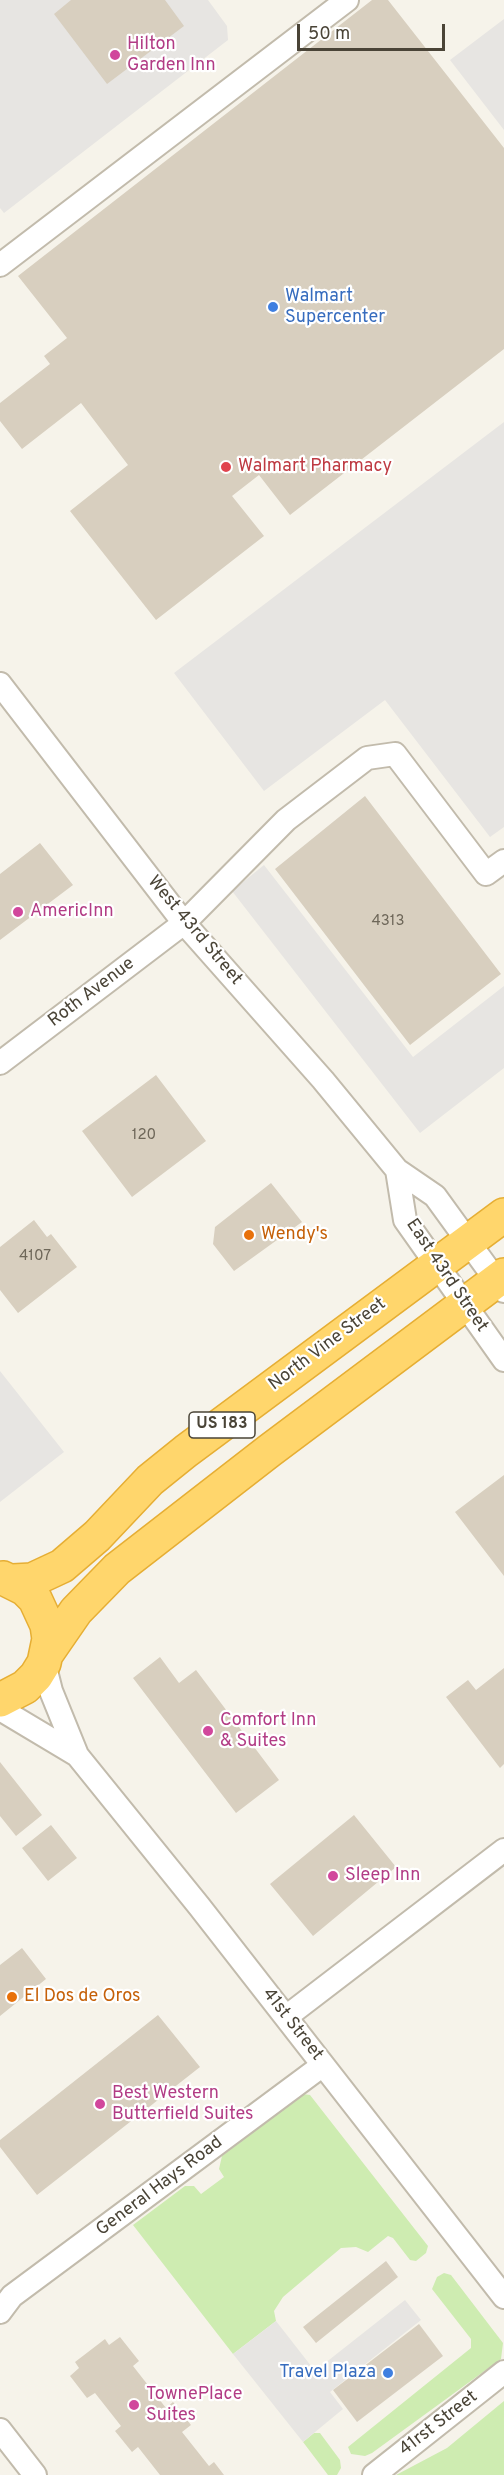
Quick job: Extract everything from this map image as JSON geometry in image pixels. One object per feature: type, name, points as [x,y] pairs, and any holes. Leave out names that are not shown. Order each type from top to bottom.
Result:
[{"type":"highway","name":"North Vine Street","points":[[6,1579],[32,1580],[62,1566],[97,1536],[150,1480],[186,1451],[504,1215]]},
{"type":"highway","name":"US 183","points":[[45,1658],[76,1611],[117,1569],[269,1451],[465,1305],[501,1282]]},
{"type":"highway","points":[[0,1700],[25,1687],[45,1658],[49,1639],[43,1611],[30,1594],[6,1579]]},
{"type":"street","points":[[0,265],[347,0]]},
{"type":"street","name":"West 43rd Street","points":[[0,684],[184,923],[323,1080],[397,1170]]},
{"type":"street","name":"Roth Avenue","points":[[0,1063],[184,923],[286,820],[367,758],[395,754],[486,874],[504,861]]},
{"type":"street","name":"East 43rd Street","points":[[397,1170],[435,1196],[468,1242],[501,1282]]},
{"type":"street","name":"East 43rd Street","points":[[397,1170],[405,1220],[504,1360]]},
{"type":"street","name":"41st Street","points":[[45,1658],[51,1691],[76,1755],[286,2017],[504,2297]]},
{"type":"street","name":"41st Street","points":[[0,1709],[76,1755]]},
{"type":"street","points":[[286,2017],[504,1850]]},
{"type":"street","name":"General Hays Road","points":[[0,2312],[12,2296],[323,2065]]},
{"type":"street","name":"41rst Street","points":[[374,2475],[504,2372]]},
{"type":"street","points":[[0,2430],[35,2475]]},
{"type":"green space","points":[[303,2094],[310,2095],[428,2246],[426,2253],[416,2261],[410,2260],[393,2238],[388,2236],[368,2252],[356,2247],[341,2248],[283,2297],[274,2311],[276,2321],[233,2354],[133,2225],[185,2186],[194,2186],[201,2194],[224,2177],[219,2169],[222,2156]]},
{"type":"green space","points":[[444,2273],[451,2275],[503,2343],[501,2359],[372,2453],[365,2456],[351,2454],[348,2447],[471,2348],[471,2339],[432,2289],[437,2277]]},
{"type":"green space","points":[[504,2401],[504,2475],[396,2475],[447,2448]]},
{"type":"green space","points":[[314,2433],[320,2433],[340,2460],[341,2468],[337,2475],[328,2475],[303,2442]]},
{"type":"shaded area","points":[[0,0],[208,0],[227,26],[228,40],[4,213],[0,208]]},
{"type":"shaded area","points":[[504,19],[504,130],[450,60]]},
{"type":"shaded area","points":[[504,422],[504,827],[490,837],[385,700],[264,791],[174,673]]},
{"type":"shaded area","points":[[264,865],[413,1057],[504,986],[504,1068],[420,1133],[232,891]]},
{"type":"shaded area","points":[[0,1371],[64,1452],[0,1502]]},
{"type":"shaded area","points":[[405,2300],[421,2320],[330,2392],[343,2409],[303,2442],[233,2354],[276,2321],[315,2371]]},
{"type":"building","name":"Hilton Garden Inn","points":[[71,0],[165,0],[184,26],[107,84],[54,14]]},
{"type":"building","name":"Walmart Supercenter","points":[[372,0],[388,0],[504,148],[504,349],[290,515],[259,475],[232,496],[264,536],[156,620],[70,511],[128,465],[81,403],[22,449],[0,421],[0,403],[50,364],[44,356],[67,338],[18,276]]},
{"type":"building","points":[[365,796],[501,974],[410,1045],[275,869]]},
{"type":"building","name":"AmericInn","points":[[40,843],[73,885],[0,940],[0,874]]},
{"type":"building","points":[[156,1075],[206,1141],[132,1197],[82,1131]]},
{"type":"building","name":"Wendy's","points":[[271,1183],[302,1222],[234,1271],[213,1244],[215,1227]]},
{"type":"building","points":[[34,1220],[47,1237],[51,1234],[77,1267],[18,1313],[0,1290],[0,1247]]},
{"type":"building","points":[[504,1475],[504,1576],[455,1512]]},
{"type":"building","name":"Comfort Inn & Suites","points":[[160,1657],[179,1683],[196,1670],[279,1780],[236,1813],[133,1678]]},
{"type":"building","points":[[504,1668],[504,1764],[500,1768],[446,1697],[468,1680],[476,1690]]},
{"type":"building","points":[[0,1762],[42,1815],[16,1836],[0,1816]]},
{"type":"building","name":"Sleep Inn","points":[[354,1815],[396,1867],[313,1936],[270,1884]]},
{"type":"building","points":[[51,1825],[77,1858],[48,1881],[22,1848]]},
{"type":"building","name":"El Dos de Oros","points":[[22,1948],[46,1979],[0,2016],[0,1965]]},
{"type":"building","name":"Best Western Butterfield Suites","points":[[158,2015],[200,2067],[37,2195],[0,2147],[0,2140]]},
{"type":"building","points":[[386,2261],[398,2277],[316,2343],[303,2327]]},
{"type":"building","name":"Travel Plaza","points":[[419,2324],[443,2356],[357,2422],[333,2390]]},
{"type":"building","name":"TownePlace Suites","points":[[120,2337],[139,2361],[133,2366],[166,2408],[173,2402],[191,2425],[182,2432],[209,2466],[214,2462],[224,2475],[160,2475],[138,2447],[132,2452],[115,2431],[121,2426],[95,2393],[87,2398],[70,2376],[79,2368],[75,2362],[105,2339],[109,2345]]},
{"type":"place","name":"Hilton Garden Inn","points":[[115,55]]},
{"type":"place","name":"Walmart Supercenter","points":[[273,307]]},
{"type":"place","name":"Walmart Pharmacy","points":[[226,467]]},
{"type":"place","name":"AmericInn","points":[[18,912]]},
{"type":"place","name":"Wendy's","points":[[249,1235]]},
{"type":"place","name":"Comfort Inn & Suites","points":[[208,1731]]},
{"type":"place","name":"Sleep Inn","points":[[333,1876]]},
{"type":"place","name":"El Dos de Oros","points":[[12,1997]]},
{"type":"place","name":"Best Western Butterfield Suites","points":[[100,2104]]},
{"type":"place","name":"Travel Plaza","points":[[388,2373]]},
{"type":"place","name":"TownePlace Suites","points":[[134,2405]]}]
